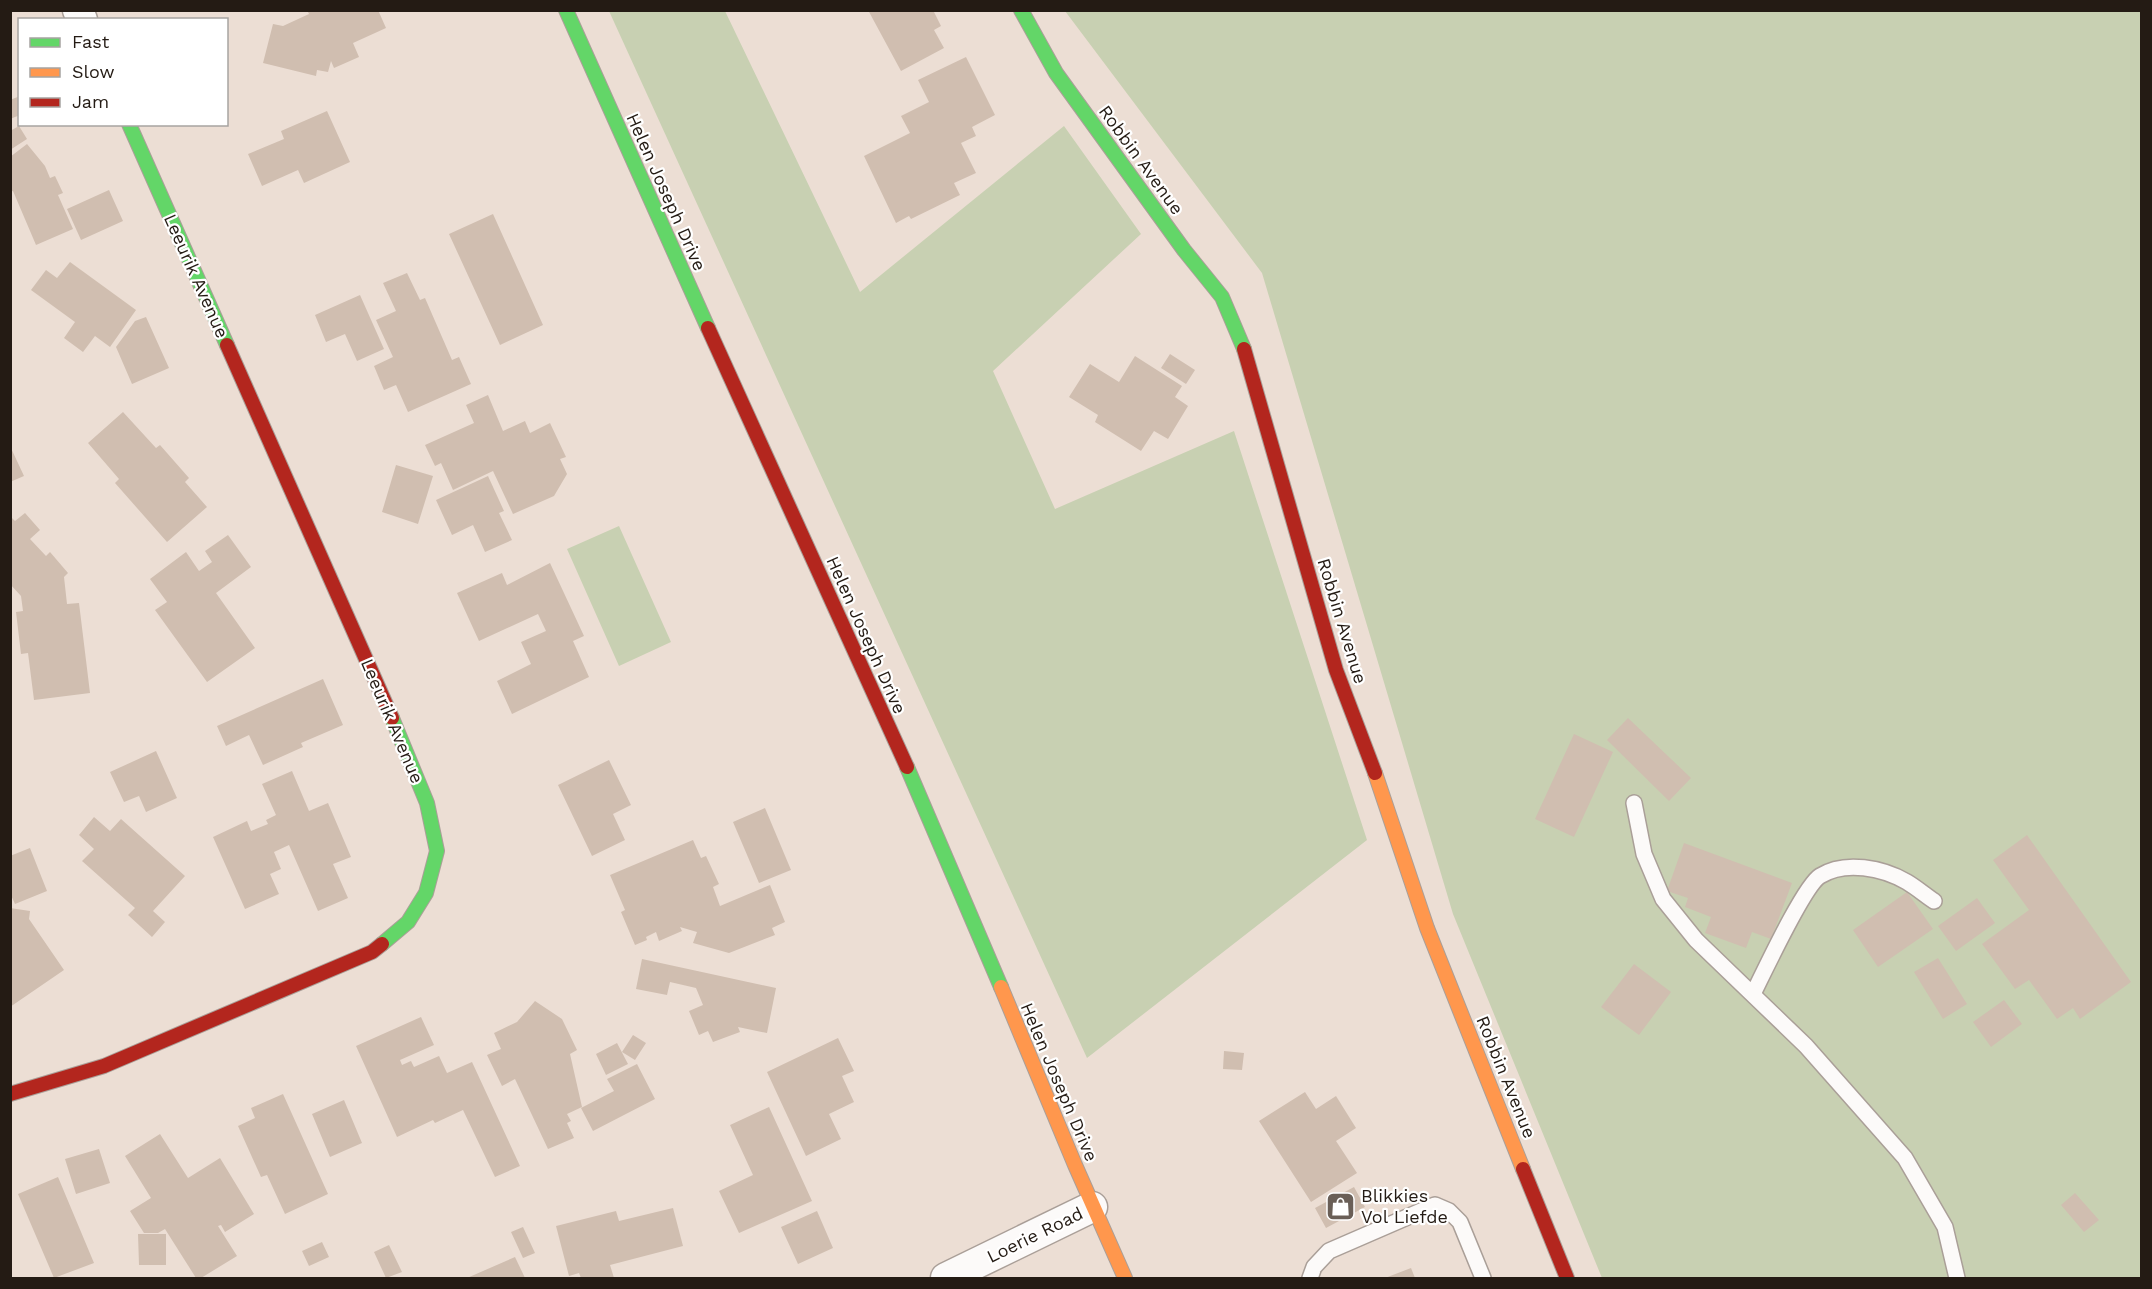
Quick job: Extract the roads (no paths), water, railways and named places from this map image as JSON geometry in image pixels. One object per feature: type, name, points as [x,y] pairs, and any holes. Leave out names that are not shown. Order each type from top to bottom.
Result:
[{"type":"street","name":"Helen Joseph Drive","points":[[566,10],[705,323],[934,826],[1092,1207],[1125,1278]]},
{"type":"street","name":"Robbin Avenue","points":[[1021,10],[1056,73],[1222,297],[1243,345],[1269,427],[1301,550],[1336,670],[1386,803],[1427,928],[1567,1278]]},
{"type":"street","name":"Leeurik Avenue","points":[[10,1094],[104,1066],[372,952],[408,922],[426,893],[437,851],[427,803],[404,746],[130,126]]},
{"type":"street","name":"Loerie Road","points":[[946,1278],[1092,1207]]},
{"type":"lane","points":[[1634,803],[1644,854],[1663,899],[1696,940],[1806,1046],[1905,1158],[1945,1227],[1957,1278]]},
{"type":"lane","points":[[1753,994],[1800,902],[1819,876],[1844,866],[1875,870],[1906,881],[1934,901]]},
{"type":"lane","points":[[1310,1278],[1314,1267],[1329,1251],[1435,1205],[1449,1211],[1460,1222],[1483,1278]]},
{"type":"place","name":"Blikkies Vol Liefde","points":[[1340,1206]]}]
